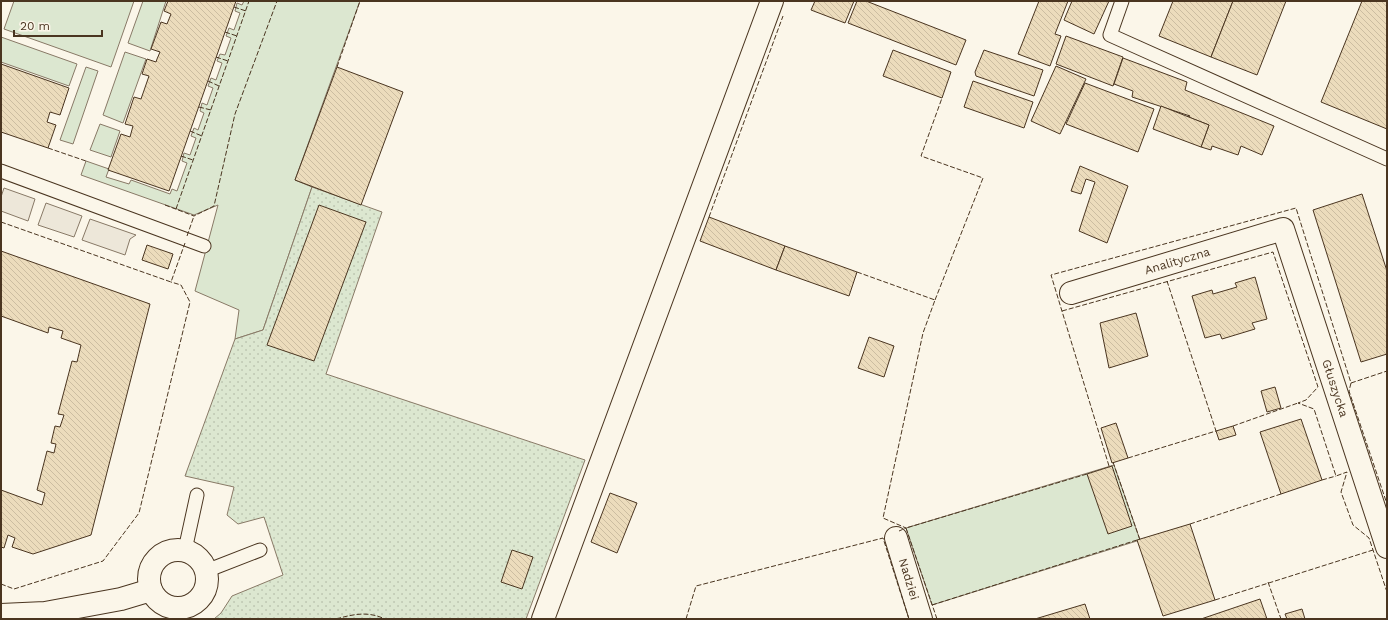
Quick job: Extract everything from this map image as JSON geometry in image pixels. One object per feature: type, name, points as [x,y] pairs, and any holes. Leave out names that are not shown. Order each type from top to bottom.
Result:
[{"type":"street","points":[[543,619],[772,1]]},
{"type":"street","name":"Analityczna","points":[[1071,293],[1284,229]]},
{"type":"street","name":"Głuszycka","points":[[1284,229],[1387,547]]},
{"type":"street","name":"Nadziei","points":[[896,538],[921,619]]},
{"type":"street","points":[[176,550],[185,550],[198,558],[206,571],[207,585],[201,597],[176,613],[162,603],[152,590],[149,581],[150,572],[159,557],[176,550]]},
{"type":"street","points":[[1,615],[45,613],[121,599],[152,590]]},
{"type":"lane","points":[[1122,1],[1110,35],[1387,159]]},
{"type":"lane","points":[[1,171],[204,246]]},
{"type":"lane","points":[[185,550],[197,495]]},
{"type":"lane","points":[[206,571],[260,550]]},
{"type":"green space","points":[[14,1],[134,1],[111,67],[4,29]]},
{"type":"green space","points":[[143,1],[166,1],[150,51],[128,43]]},
{"type":"green space","points":[[244,1],[360,1],[295,180],[312,187],[263,330],[235,339],[239,310],[195,291],[218,205],[194,215],[81,175],[86,161],[109,169],[106,177],[129,184],[131,180],[170,194],[172,189],[177,191],[187,163],[182,161],[184,153],[190,155],[196,138],[191,136],[194,128],[198,130],[204,113],[200,111],[202,103],[207,105],[213,88],[208,86],[211,78],[216,80],[222,63],[217,61],[220,54],[225,55],[231,38],[226,36],[229,28],[234,30],[240,13],[235,11],[237,3],[242,5]]},
{"type":"green space","points":[[1,37],[77,64],[69,86],[1,62]]},
{"type":"green space","points":[[125,52],[146,59],[123,123],[103,115]]},
{"type":"green space","points":[[86,67],[98,71],[73,144],[60,140]]},
{"type":"green space","points":[[100,124],[120,131],[111,157],[90,150]]},
{"type":"green space","points":[[312,187],[382,212],[326,374],[585,460],[526,619],[214,619],[221,613],[232,596],[283,575],[264,517],[238,524],[227,515],[234,487],[185,476],[235,339],[263,330]]},
{"type":"green space","points":[[1114,465],[1140,540],[932,605],[906,528]]},
{"type":"shaded area","points":[[4,188],[35,199],[28,221],[1,211],[1,197]]},
{"type":"shaded area","points":[[46,203],[82,216],[74,237],[38,225]]},
{"type":"shaded area","points":[[90,219],[136,235],[130,239],[125,255],[82,240]]},
{"type":"building","points":[[168,1],[236,1],[169,191],[108,170],[121,134],[130,137],[133,126],[125,124],[134,97],[141,99],[149,76],[142,74],[147,59],[156,62],[160,52],[151,49],[161,22],[167,24],[171,14],[164,11]]},
{"type":"building","points":[[815,1],[854,1],[845,23],[811,10]]},
{"type":"building","points":[[857,1],[866,1],[966,40],[956,65],[848,23]]},
{"type":"building","points":[[1039,1],[1068,1],[1055,34],[1061,36],[1050,66],[1018,54]]},
{"type":"building","points":[[1072,1],[1109,1],[1094,34],[1064,20]]},
{"type":"building","points":[[1173,1],[1233,1],[1211,57],[1159,36]]},
{"type":"building","points":[[1233,1],[1286,1],[1257,75],[1211,57]]},
{"type":"building","points":[[1362,1],[1387,1],[1387,129],[1321,102]]},
{"type":"building","points":[[1066,36],[1123,57],[1113,86],[1056,64]]},
{"type":"building","points":[[893,50],[951,72],[942,98],[883,76]]},
{"type":"building","points":[[984,50],[1043,70],[1034,96],[976,76],[975,72]]},
{"type":"building","points":[[1123,58],[1187,82],[1185,90],[1274,126],[1262,155],[1241,146],[1238,155],[1212,146],[1211,150],[1201,147],[1209,125],[1188,117],[1190,116],[1132,97],[1133,91],[1114,84]]},
{"type":"building","points":[[1,64],[69,88],[60,115],[50,112],[47,122],[56,125],[48,148],[1,132]]},
{"type":"building","points":[[1056,66],[1086,79],[1060,134],[1031,121]]},
{"type":"building","points":[[337,67],[403,92],[361,205],[295,180]]},
{"type":"building","points":[[973,81],[1033,102],[1024,128],[964,107]]},
{"type":"building","points":[[1085,83],[1154,109],[1138,152],[1066,124]]},
{"type":"building","points":[[1161,106],[1209,125],[1201,147],[1153,129]]},
{"type":"building","points":[[1080,166],[1128,186],[1107,243],[1079,231],[1095,182],[1086,179],[1081,194],[1071,191]]},
{"type":"building","points":[[1362,194],[1387,271],[1387,354],[1361,362],[1313,210]]},
{"type":"building","points":[[319,205],[366,222],[314,361],[267,345]]},
{"type":"building","points":[[709,217],[785,246],[776,270],[700,241]]},
{"type":"building","points":[[147,245],[173,254],[168,269],[142,260]]},
{"type":"building","points":[[785,246],[857,272],[849,296],[776,270]]},
{"type":"building","points":[[1,251],[150,304],[91,535],[33,554],[12,547],[15,538],[8,535],[4,548],[1,547],[1,490],[42,505],[45,493],[37,490],[47,451],[54,453],[56,444],[51,443],[55,426],[60,427],[64,415],[58,414],[72,361],[77,362],[81,345],[61,338],[63,331],[49,327],[48,333],[1,316]]},
{"type":"building","points":[[1255,277],[1267,319],[1252,323],[1255,329],[1222,339],[1220,334],[1205,338],[1192,296],[1212,290],[1213,294],[1237,287],[1235,283]]},
{"type":"building","points":[[1136,313],[1148,356],[1109,368],[1100,323]]},
{"type":"building","points":[[869,337],[894,346],[884,377],[858,368]]},
{"type":"building","points":[[1275,387],[1281,408],[1267,412],[1261,391]]},
{"type":"building","points":[[1301,419],[1322,480],[1281,494],[1260,432]]},
{"type":"building","points":[[1116,423],[1128,458],[1112,463],[1101,428]]},
{"type":"building","points":[[1233,426],[1236,435],[1219,440],[1216,431]]},
{"type":"building","points":[[1112,466],[1132,526],[1108,534],[1087,474]]},
{"type":"building","points":[[610,493],[637,503],[617,553],[591,542]]},
{"type":"building","points":[[1190,524],[1215,600],[1163,616],[1137,540]]},
{"type":"building","points":[[512,550],[533,557],[522,589],[501,582]]},
{"type":"building","points":[[1260,599],[1267,619],[1201,619]]},
{"type":"building","points":[[1085,604],[1090,619],[1035,619]]},
{"type":"building","points":[[1302,609],[1305,619],[1287,619],[1285,614]]},
{"type":"fence","points":[[176,209],[249,1]]},
{"type":"fence","points":[[165,205],[194,216],[214,206],[235,114],[277,1]]},
{"type":"fence","points":[[337,67],[360,1]]},
{"type":"fence","points":[[234,7],[246,11]]},
{"type":"fence","points":[[709,217],[783,16]]},
{"type":"fence","points":[[225,32],[237,36]]},
{"type":"fence","points":[[216,57],[228,61]]},
{"type":"fence","points":[[208,81],[219,86]]},
{"type":"fence","points":[[935,300],[983,178],[921,156],[942,98]]},
{"type":"fence","points":[[199,107],[211,110]]},
{"type":"fence","points":[[190,131],[202,136]]},
{"type":"fence","points":[[48,148],[86,161]]},
{"type":"fence","points":[[181,156],[193,160]]},
{"type":"fence","points":[[1109,466],[1051,275],[1296,208],[1351,383],[1387,371]]},
{"type":"fence","points":[[187,236],[194,216]]},
{"type":"fence","points":[[1,222],[171,282],[185,243]]},
{"type":"fence","points":[[1062,311],[1273,252],[1318,387],[1306,400],[1298,403],[1314,409],[1336,476],[1347,472],[1341,492],[1353,525],[1369,538],[1387,592]]},
{"type":"fence","points":[[857,272],[935,300],[923,333],[883,518],[906,528],[899,531]]},
{"type":"fence","points":[[1128,458],[1216,431],[1167,281]]},
{"type":"fence","points":[[1,584],[14,589],[103,561],[139,513],[190,302],[181,285],[171,282]]},
{"type":"fence","points":[[1351,383],[1349,391],[1387,504]]},
{"type":"fence","points":[[1233,426],[1298,403]]},
{"type":"fence","points":[[1113,462],[1140,540]]},
{"type":"fence","points":[[937,619],[906,528],[1087,474]]},
{"type":"fence","points":[[1322,480],[1336,476]]},
{"type":"fence","points":[[1190,524],[1281,494]]},
{"type":"fence","points":[[686,619],[696,586],[883,538],[909,619]]},
{"type":"fence","points":[[932,605],[1137,540]]},
{"type":"fence","points":[[1215,600],[1373,550]]},
{"type":"fence","points":[[1268,582],[1281,619]]},
{"type":"fence","points":[[336,619],[361,614],[379,616],[385,619]]}]
